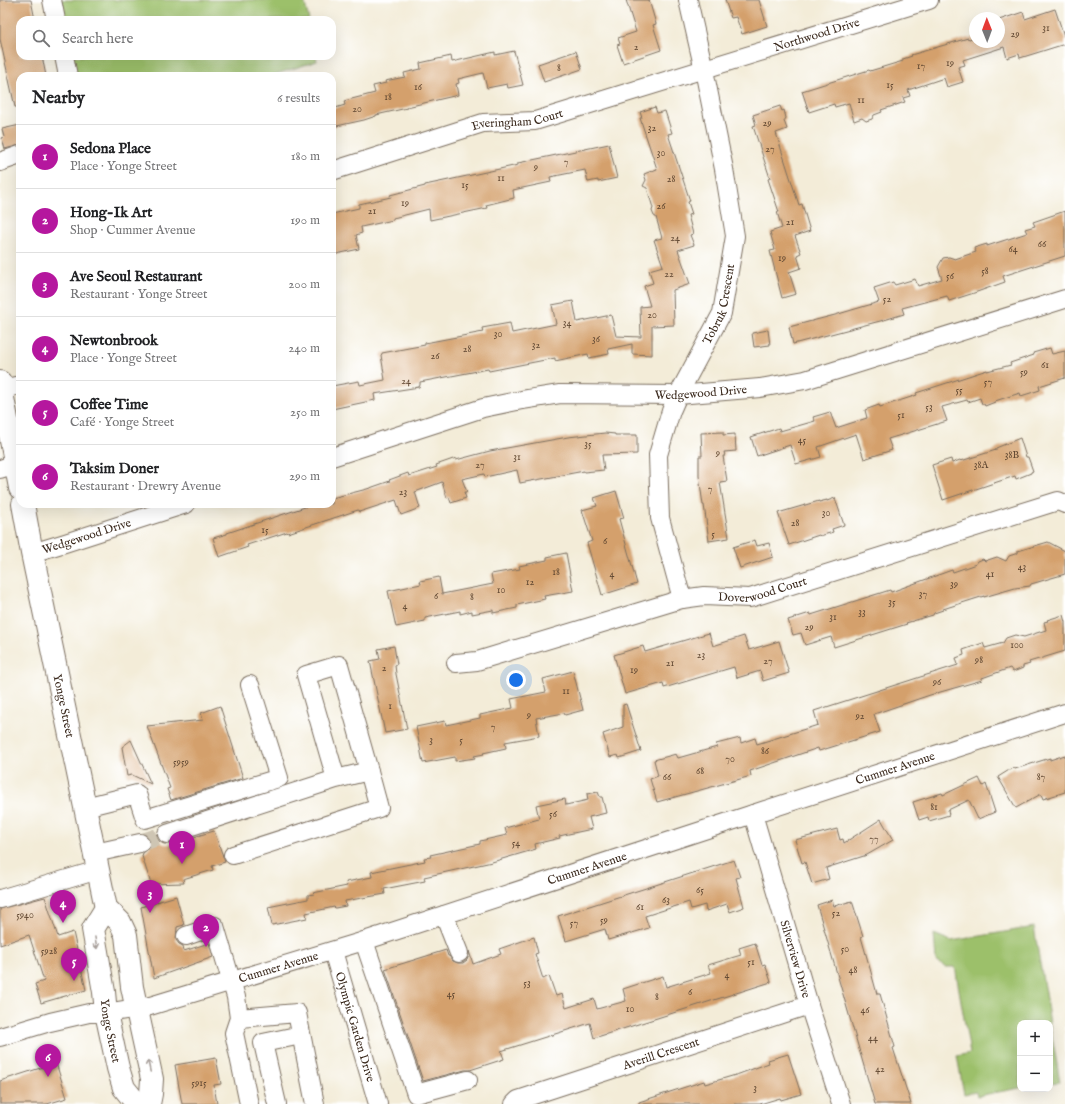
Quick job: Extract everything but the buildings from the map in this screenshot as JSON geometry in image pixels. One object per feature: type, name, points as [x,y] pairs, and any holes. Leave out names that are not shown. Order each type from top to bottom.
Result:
[{"type":"main road","points":[[7,385],[8,467],[16,481]]},
{"type":"main road","name":"Yonge Street","points":[[24,508],[106,908],[93,929],[104,992],[106,1013],[124,1088],[137,1104]]},
{"type":"main road","points":[[106,908],[120,922],[126,935],[132,987],[152,1079],[151,1094],[148,1104]]},
{"type":"street","points":[[52,0],[55,16]]},
{"type":"street","name":"Tobruk Crescent","points":[[682,598],[660,518],[658,455],[671,411],[678,394],[722,313],[735,236],[724,169],[688,0]]},
{"type":"street","name":"Northwood Drive","points":[[704,70],[929,0]]},
{"type":"street","points":[[65,60],[67,72]]},
{"type":"street","name":"Everingham Court","points":[[336,170],[484,123],[535,120],[704,70]]},
{"type":"street","points":[[0,162],[16,156]]},
{"type":"street","name":"Wedgewood Drive","points":[[336,456],[483,408],[522,400],[560,394],[678,394],[760,388],[805,380],[1065,299]]},
{"type":"street","name":"Doverwood Court","points":[[456,663],[477,661],[682,598],[704,596],[750,598],[1058,501],[1065,504]]},
{"type":"street","name":"Wedgewood Drive","points":[[32,552],[174,508]]},
{"type":"street","points":[[233,855],[379,808],[340,665],[306,674],[336,779]]},
{"type":"street","points":[[85,807],[137,794],[145,820],[280,778],[250,685]]},
{"type":"street","name":"Cummer Avenue","points":[[0,1037],[50,1022],[89,1013],[106,1013],[150,1006],[333,951],[1065,713]]},
{"type":"street","points":[[167,834],[336,779],[369,771]]},
{"type":"street","name":"Silverview Drive","points":[[753,814],[809,1005],[841,1104]]},
{"type":"street","points":[[0,899],[140,843]]},
{"type":"street","points":[[444,915],[459,953]]},
{"type":"street","points":[[186,936],[215,926],[232,981],[239,1018],[234,1033],[249,1104]]},
{"type":"street","points":[[364,941],[416,1094],[468,1080]]},
{"type":"street","name":"Olympic Garden Drive","points":[[333,951],[378,1104]]},
{"type":"street","name":"Averill Crescent","points":[[514,1104],[518,1100],[809,1005]]},
{"type":"street","points":[[239,1018],[297,1013],[315,1104]]},
{"type":"street","points":[[277,1104],[263,1043],[301,1036]]},
{"type":"green space","points":[[59,0],[304,0],[308,16],[62,16]]},
{"type":"green space","points":[[70,60],[317,61],[283,72],[72,72]]},
{"type":"green space","points":[[1034,927],[1050,1020],[1017,1020],[1017,1089],[977,1096],[976,1092],[964,1094],[957,1056],[970,1053],[955,967],[945,967],[936,961],[934,934],[951,941]]},
{"type":"green space","points":[[1053,1041],[1060,1082],[1053,1083]]},
{"type":"tunnel","points":[[140,843],[167,834]]},
{"type":"place","name":"Sedona Place","points":[[182,864]]},
{"type":"place","name":"Ave Seoul Restaurant","points":[[150,913]]},
{"type":"place","name":"Newtonbrook","points":[[63,923]]},
{"type":"place","name":"Hong-Ik Art","points":[[206,947]]},
{"type":"place","name":"Coffee Time","points":[[74,981]]},
{"type":"place","name":"Taksim Doner","points":[[48,1077]]}]
